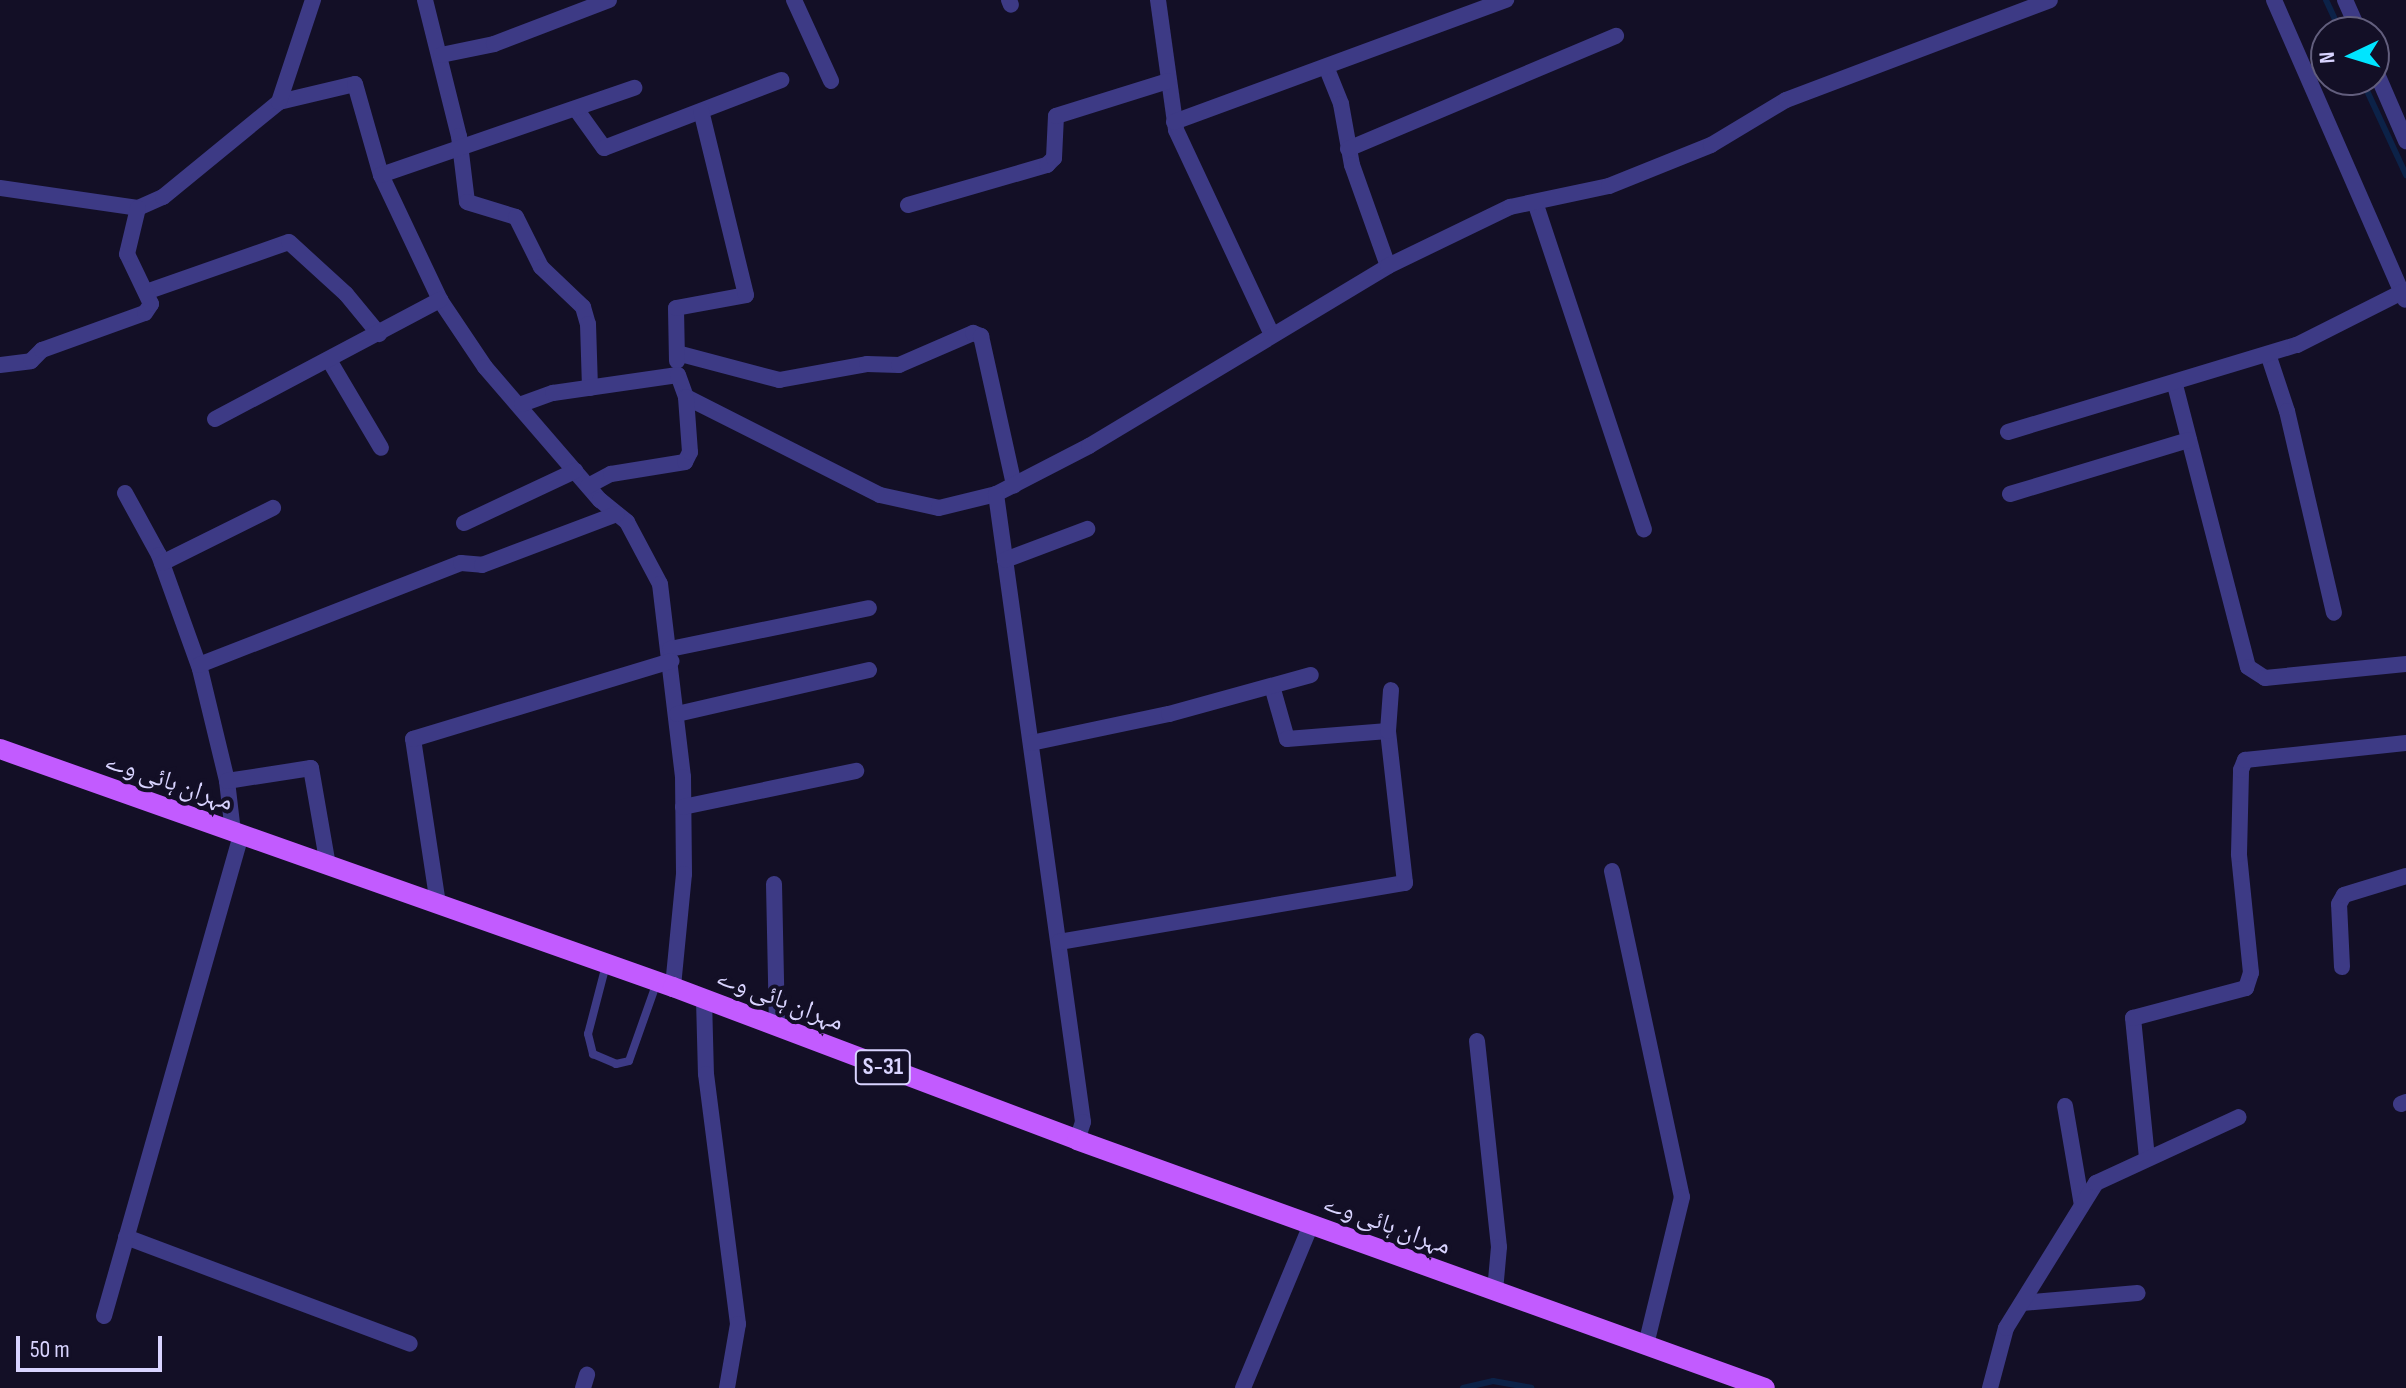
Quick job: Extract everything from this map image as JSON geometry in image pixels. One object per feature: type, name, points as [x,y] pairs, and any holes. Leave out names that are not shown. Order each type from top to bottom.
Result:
[{"type":"main road","name":"مہران ہائی وے","points":[[0,749],[665,984],[1077,1140],[1765,1388]]},
{"type":"street","points":[[279,102],[313,0]]},
{"type":"street","points":[[425,0],[441,55],[461,151],[467,202],[516,217],[541,267],[583,307],[590,388]]},
{"type":"street","points":[[441,55],[494,44],[609,0]]},
{"type":"street","points":[[794,0],[831,81]]},
{"type":"street","points":[[1158,0],[1174,122],[1272,335]]},
{"type":"street","points":[[1174,122],[1327,69],[1506,0]]},
{"type":"street","points":[[686,397],[880,495],[939,508],[996,494],[1388,266],[1510,207],[1609,186],[1711,145],[1786,100],[2050,0]]},
{"type":"street","points":[[2008,432],[2175,385],[2313,339],[2404,297],[2274,0]]},
{"type":"street","points":[[1348,149],[1616,36]]},
{"type":"street","points":[[1327,69],[1341,104],[1348,149],[1388,266]]},
{"type":"street","points":[[576,109],[604,148],[781,80]]},
{"type":"street","points":[[908,205],[1047,165],[1054,158],[1056,116],[1168,81]]},
{"type":"street","points":[[0,188],[138,208],[163,197],[279,102],[355,84],[381,175],[440,300],[485,367],[522,404],[588,486],[627,522],[660,584],[677,714],[684,874],[665,984]]},
{"type":"street","points":[[381,175],[461,151],[634,88]]},
{"type":"street","points":[[2387,96],[2406,141]]},
{"type":"street","points":[[588,486],[611,474],[685,462],[690,452],[686,397],[678,375],[676,308],[746,295],[701,111]]},
{"type":"street","points":[[1535,202],[1644,529]]},
{"type":"street","points":[[0,365],[31,361],[42,350],[145,313],[151,304],[127,254],[138,208]]},
{"type":"street","points":[[146,292],[289,242],[346,294],[379,334]]},
{"type":"street","points":[[215,419],[440,300]]},
{"type":"street","points":[[677,353],[779,380],[867,364],[899,365],[973,333],[981,336],[1014,485]]},
{"type":"street","points":[[2268,354],[2287,411],[2334,613]]},
{"type":"street","points":[[329,360],[381,448]]},
{"type":"street","points":[[522,404],[590,388],[678,375]]},
{"type":"street","points":[[2175,385],[2248,667],[2265,678],[2406,664]]},
{"type":"street","points":[[2010,494],[2189,440]]},
{"type":"street","points":[[464,523],[575,471]]},
{"type":"street","points":[[104,1316],[237,833],[199,665],[162,563],[125,493]]},
{"type":"street","points":[[996,494],[1083,1122],[1077,1140]]},
{"type":"street","points":[[162,563],[273,508]]},
{"type":"street","points":[[199,665],[461,563],[482,565],[617,514]]},
{"type":"street","points":[[1005,560],[1087,529]]},
{"type":"street","points":[[438,904],[413,739],[671,655],[869,608]]},
{"type":"street","points":[[677,714],[869,670]]},
{"type":"street","points":[[1031,743],[1311,675]]},
{"type":"street","points":[[1272,686],[1287,739],[1388,731]]},
{"type":"street","points":[[1059,942],[1405,883],[1388,731],[1391,690]]},
{"type":"street","points":[[2147,1158],[2133,1018],[2246,988],[2251,973],[2239,854],[2241,770],[2245,760],[2406,743]]},
{"type":"street","points":[[227,781],[311,768],[328,865]]},
{"type":"street","points":[[683,807],[856,771]]},
{"type":"street","points":[[1612,871],[1682,1197],[1646,1345]]},
{"type":"street","points":[[2342,967],[2339,904],[2344,895],[2406,876]]},
{"type":"street","points":[[774,884],[777,1026]]},
{"type":"street","points":[[704,999],[706,1074],[738,1324],[727,1388]]},
{"type":"street","points":[[1477,1041],[1499,1247],[1495,1291]]},
{"type":"street","points":[[2065,1106],[2082,1205]]},
{"type":"street","points":[[1990,1388],[2006,1328],[2096,1183],[2239,1117]]},
{"type":"street","points":[[1243,1388],[1311,1225]]},
{"type":"street","points":[[126,1237],[410,1344]]},
{"type":"street","points":[[2022,1303],[2138,1293]]},
{"type":"lane","points":[[606,963],[588,1034],[593,1054],[616,1064],[629,1061],[665,984]]},
{"type":"waterway","points":[[2326,0],[2334,16]]},
{"type":"waterway","points":[[2369,96],[2406,175]]},
{"type":"waterway","points":[[1463,1388],[1493,1381],[1531,1388]]}]
